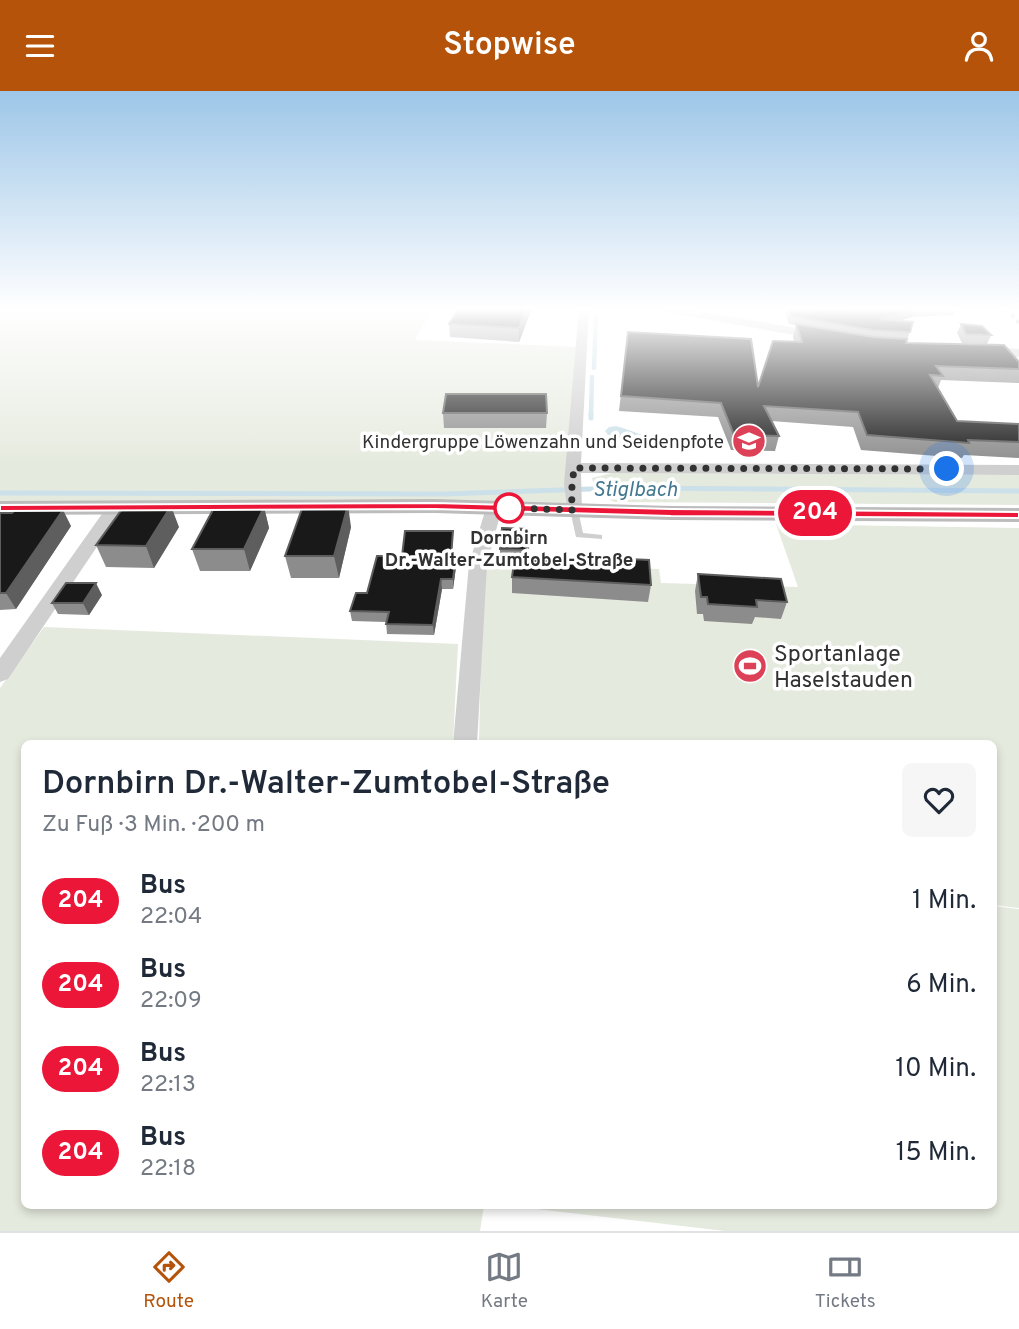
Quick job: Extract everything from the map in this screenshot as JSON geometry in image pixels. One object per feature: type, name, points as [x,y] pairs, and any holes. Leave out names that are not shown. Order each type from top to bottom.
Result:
[{"type":"main road","points":[[0,508],[494,508],[573,489],[1019,515]]},
{"type":"street","points":[[581,361],[573,489],[1019,470]]},
{"type":"street","points":[[0,674],[10,644],[115,508]]},
{"type":"street","points":[[465,740],[478,564],[494,508]]},
{"type":"lane","points":[[573,489],[579,535],[599,537]]},
{"type":"shaded area","points":[[0,361],[579,361],[572,508],[331,499],[0,505]]},
{"type":"shaded area","points":[[612,473],[1019,475],[1019,505],[615,502],[596,494],[592,478]]},
{"type":"shaded area","name":"Sportanlage Haselstauden","points":[[776,524],[1019,528],[1019,908],[997,905],[997,740],[479,740],[483,563],[659,569],[661,583],[798,587]]},
{"type":"shaded area","points":[[44,627],[458,644],[453,740],[21,740],[21,1209],[484,1209],[480,1231],[0,1231],[0,688]]},
{"type":"shaded area","points":[[997,906],[1019,909],[1019,1231],[725,1231],[536,1209],[997,1209]]},
{"type":"water","points":[[616,426],[665,441],[693,438],[703,446],[693,451],[682,450],[608,435],[605,431]]},
{"type":"building","points":[[625,361],[754,361],[758,387],[766,361],[1018,361],[1019,369],[936,366],[943,376],[930,375],[957,421],[1019,424],[1019,442],[968,440],[969,443],[867,435],[858,412],[764,406],[779,436],[734,435],[721,403],[621,396]]},
{"type":"building","points":[[446,394],[546,394],[547,413],[443,413]]},
{"type":"building","points":[[125,505],[171,506],[146,546],[96,545]]},
{"type":"building","points":[[348,505],[334,556],[285,556],[303,506]]},
{"type":"building","points":[[215,506],[264,507],[244,549],[192,549]]},
{"type":"building","points":[[63,510],[6,593],[0,593],[0,513]]},
{"type":"building","points":[[502,528],[529,529],[528,550],[500,549]]},
{"type":"building","points":[[405,531],[453,531],[451,557],[456,557],[453,579],[441,579],[433,625],[386,624],[389,612],[350,611],[356,593],[367,593],[377,556],[402,556]]},
{"type":"building","points":[[515,556],[629,562],[629,559],[649,560],[651,585],[512,577]]},
{"type":"building","points":[[698,574],[781,579],[787,602],[756,600],[757,607],[708,604],[707,597],[701,597]]},
{"type":"building","points":[[66,583],[96,583],[83,603],[52,603]]},
{"type":"waterway","points":[[594,361],[594,368]]},
{"type":"waterway","points":[[591,415],[592,377]]},
{"type":"waterway","name":"Stiglbach","points":[[0,493],[446,494],[620,488],[1019,491]]},
{"type":"bus line","name":"204","points":[[0,508],[435,506],[671,513],[1019,515]]},
{"type":"place","name":"Kindergruppe Löwenzahn und Seidenpfote","points":[[749,441]]},
{"type":"place","name":"Dornbirn Dr.-Walter-Zumtobel-Straße","points":[[509,508]]},
{"type":"place","name":"Sportanlage Haselstauden","points":[[750,666]]},
{"type":"route","points":[[509,508],[574,510],[571,496],[574,468],[947,469]]}]
